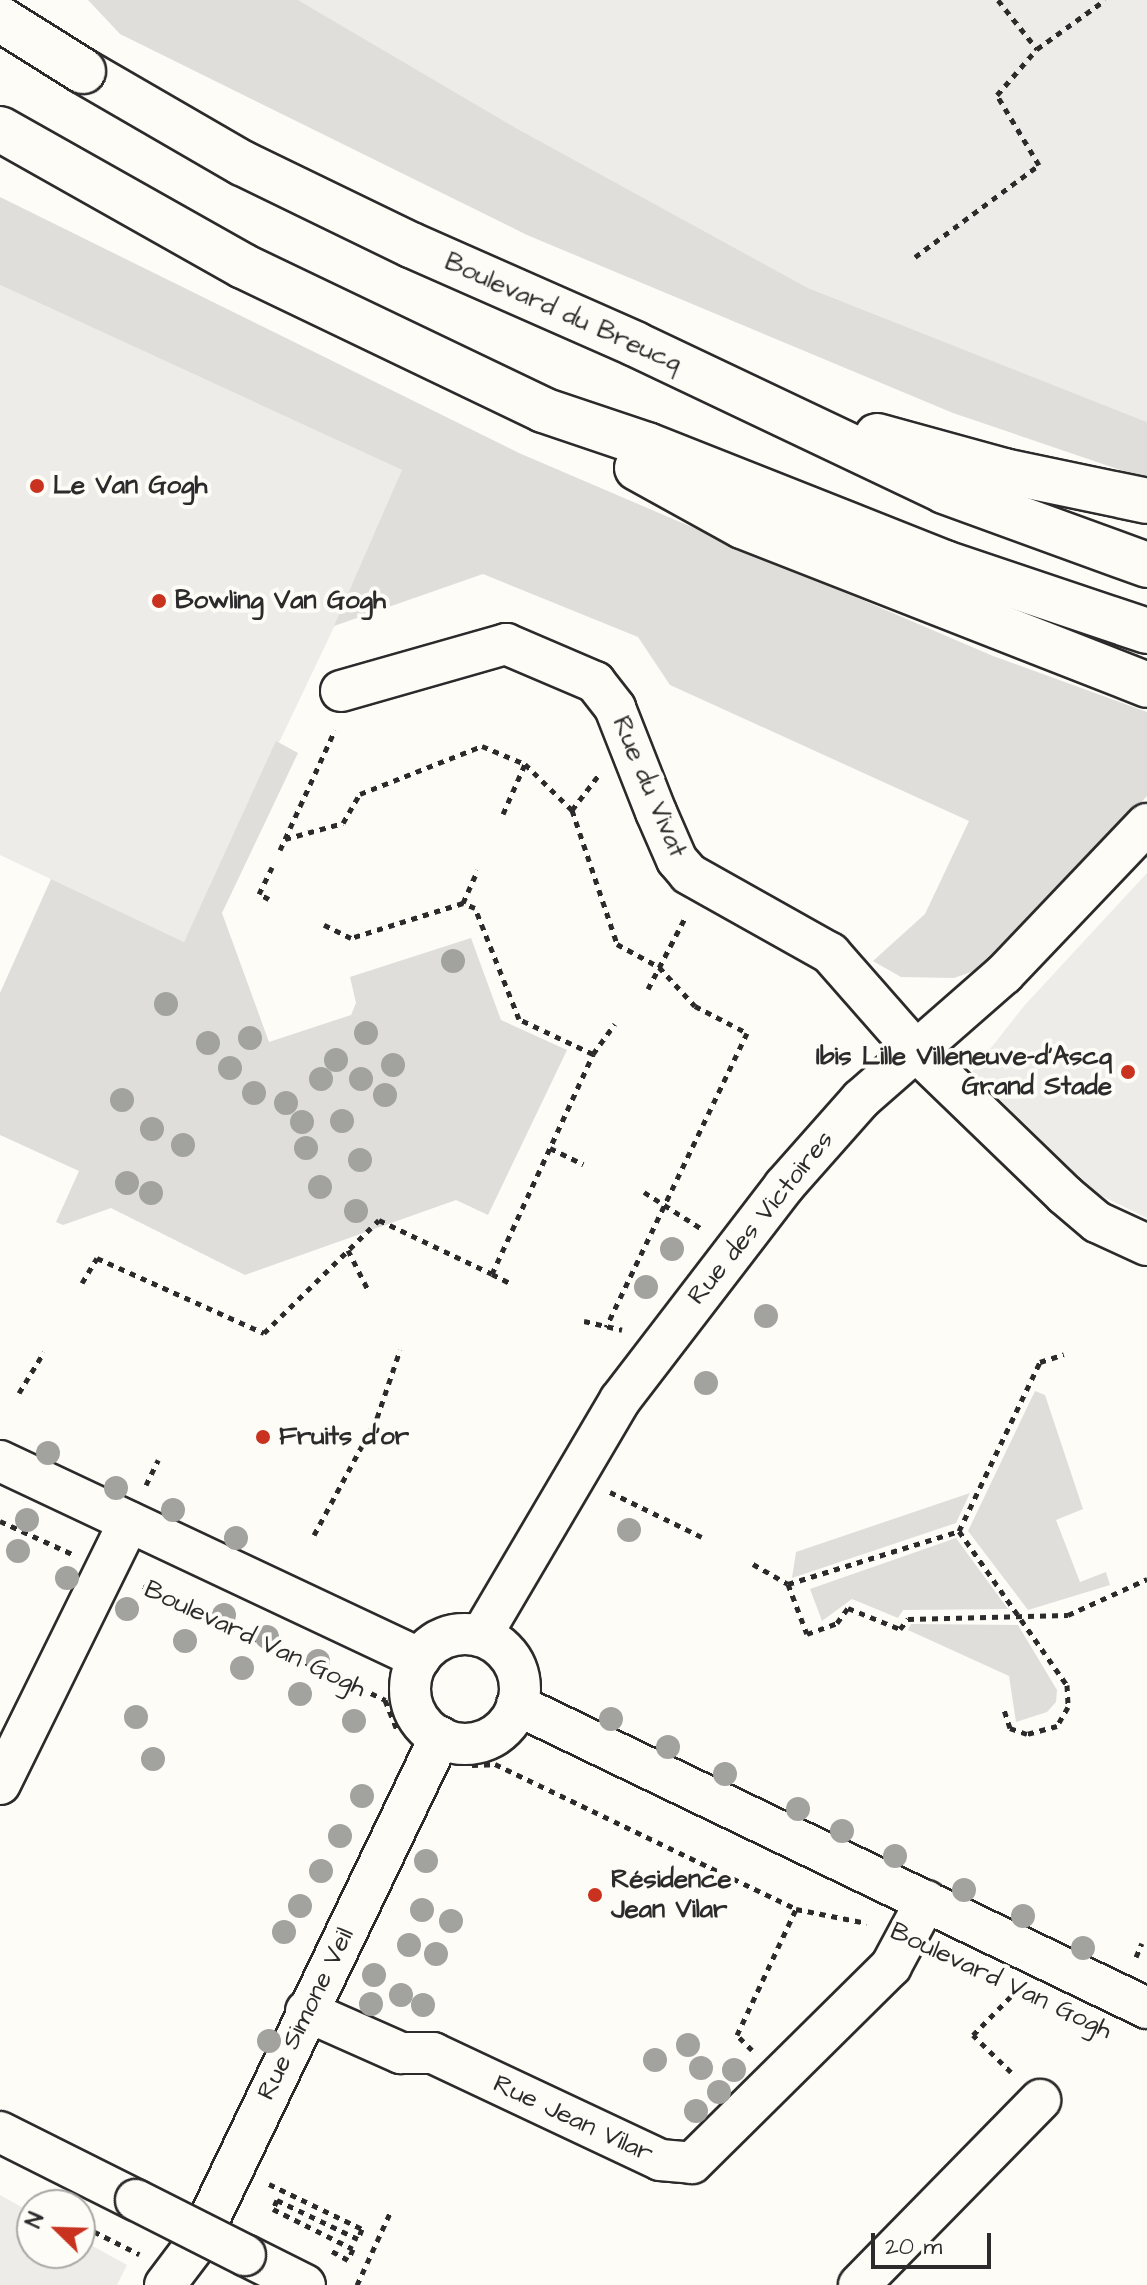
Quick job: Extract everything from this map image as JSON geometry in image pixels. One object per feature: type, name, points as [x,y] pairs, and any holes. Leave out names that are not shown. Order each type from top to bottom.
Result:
[{"type":"highway","name":"Boulevard du Breucq","points":[[0,19],[83,71],[270,177],[768,406],[944,491],[1147,565]]},
{"type":"highway","points":[[0,129],[364,328],[543,410],[647,445],[945,563],[1147,631]]},
{"type":"highway","points":[[768,406],[1004,471],[1147,501]]},
{"type":"highway","points":[[543,410],[652,478],[742,526],[1147,685]]},
{"type":"highway","points":[[1004,471],[1147,522]]},
{"type":"street","name":"Rue du Vivat","points":[[348,688],[506,644],[595,682],[615,708],[677,860],[703,884],[830,953],[917,1052],[1097,1222],[1147,1245]]},
{"type":"street","name":"Rue des Victoires","points":[[481,1636],[573,1474],[620,1400],[728,1255],[822,1141],[1004,974],[1147,824]]},
{"type":"street","name":"Boulevard Van Gogh","points":[[0,1461],[420,1659]]},
{"type":"street","points":[[0,1784],[129,1522]]},
{"type":"street","points":[[481,1636],[503,1649],[513,1663],[519,1679],[517,1705],[504,1727],[482,1741],[435,1748],[411,1698],[420,1659],[448,1637],[481,1636]]},
{"type":"street","name":"Boulevard Van Gogh","points":[[517,1705],[1147,2008]]},
{"type":"street","name":"Rue Simone Veil","points":[[165,2285],[199,2240],[306,2011],[435,1748]]},
{"type":"street","name":"Rue Jean Vilar","points":[[306,2011],[401,2053],[433,2053],[675,2164],[692,2163],[714,2146],[891,1966],[926,1901]]},
{"type":"street","points":[[859,2285],[1040,2100]]},
{"type":"street","points":[[0,2132],[245,2255],[318,2274]]},
{"type":"path","points":[[998,0],[1037,49]]},
{"type":"path","points":[[915,257],[1039,165],[997,95],[1037,49],[1105,0]]},
{"type":"path","points":[[280,850],[348,688]]},
{"type":"path","points":[[285,839],[343,823],[360,794],[482,746],[525,764],[572,810],[617,944],[659,967],[695,1006],[747,1033],[606,1327]]},
{"type":"path","points":[[503,814],[525,764]]},
{"type":"path","points":[[269,899],[259,894],[272,867]]},
{"type":"path","points":[[463,903],[478,870]]},
{"type":"path","points":[[648,989],[703,884]]},
{"type":"path","points":[[324,925],[351,938],[463,903],[475,908],[519,1019],[593,1054]]},
{"type":"path","points":[[492,1274],[593,1054],[615,1024]]},
{"type":"path","points":[[550,1148],[583,1164]]},
{"type":"path","points":[[644,1192],[711,1236],[728,1255]]},
{"type":"path","points":[[82,1283],[97,1258],[264,1333],[379,1220],[512,1284]]},
{"type":"path","points":[[348,1250],[368,1290]]},
{"type":"path","points":[[314,1535],[377,1418],[400,1350]]},
{"type":"path","points":[[19,1393],[44,1352]]},
{"type":"path","points":[[788,1584],[959,1531],[1040,1362],[1064,1354]]},
{"type":"path","points":[[573,1474],[702,1537]]},
{"type":"path","name":"Boulevard Van Gogh","points":[[0,1521],[385,1700],[399,1735],[411,1750],[435,1748],[495,1764],[796,1909],[881,1925],[908,1938]]},
{"type":"path","points":[[959,1531],[1025,1619],[1067,1685],[1068,1707],[1057,1726],[1027,1734],[1010,1728],[1004,1709]]},
{"type":"path","points":[[753,1564],[788,1584],[807,1634],[837,1623],[848,1608],[900,1629],[908,1619],[1025,1619],[1068,1615],[1147,1579]]},
{"type":"path","points":[[780,2079],[737,2035],[796,1909]]},
{"type":"path","name":"Boulevard Van Gogh","points":[[1004,1983],[1032,1996]]},
{"type":"path","points":[[1018,1989],[973,2035],[1040,2100]]},
{"type":"path","points":[[263,2195],[269,2183],[362,2229],[358,2239],[277,2200],[273,2209],[353,2249],[348,2260],[322,2246]]},
{"type":"path","points":[[357,2285],[390,2213]]},
{"type":"path","points":[[318,2274],[344,2269]]},
{"type":"shaded area","points":[[88,0],[298,0],[516,128],[808,288],[1147,422],[1147,479],[953,413],[527,235],[120,34]]},
{"type":"shaded area","points":[[298,0],[1147,0],[1147,422],[808,288],[516,128]]},
{"type":"shaded area","points":[[0,197],[519,453],[993,656],[1147,712],[1147,796],[991,965],[954,978],[901,977],[873,961],[925,914],[969,821],[670,685],[638,637],[483,574],[334,626],[402,470],[0,285]]},
{"type":"shaded area","points":[[0,285],[402,470],[375,541],[184,942],[0,855]]},
{"type":"shaded area","points":[[276,741],[298,753],[222,913],[269,1042],[351,1015],[356,1003],[350,977],[471,938],[501,1020],[567,1050],[488,1215],[456,1200],[245,1275],[111,1208],[63,1225],[56,1222],[79,1171],[0,1135],[0,993],[51,879],[184,942]]},
{"type":"shaded area","points":[[1147,873],[1147,1218],[1094,1192],[972,1072],[1024,1006]]},
{"type":"shaded area","points":[[1035,1391],[1045,1395],[1083,1509],[1056,1520],[1080,1582],[1106,1572],[1110,1585],[1028,1610],[968,1531]]},
{"type":"shaded area","points":[[970,1493],[956,1523],[792,1578],[796,1552]]},
{"type":"shaded area","points":[[956,1538],[1008,1609],[903,1610],[898,1618],[852,1599],[822,1621],[810,1589]]},
{"type":"shaded area","points":[[911,1624],[1018,1625],[1057,1690],[1056,1702],[1047,1712],[1016,1722],[1009,1676],[908,1630]]},
{"type":"shaded area","points":[[0,2195],[16,2204],[16,2269],[96,2269],[96,2248],[127,2265],[117,2285],[0,2285]]},
{"type":"place","name":"Le Van Gogh","points":[[37,486]]},
{"type":"place","name":"Bowling Van Gogh","points":[[159,601]]},
{"type":"place","name":"Ibis Lille Villeneuve-d'Ascq Grand Stade","points":[[1128,1072]]},
{"type":"place","name":"Fruits d'or","points":[[263,1437]]},
{"type":"place","name":"Résidence Jean Vilar","points":[[595,1895]]}]
